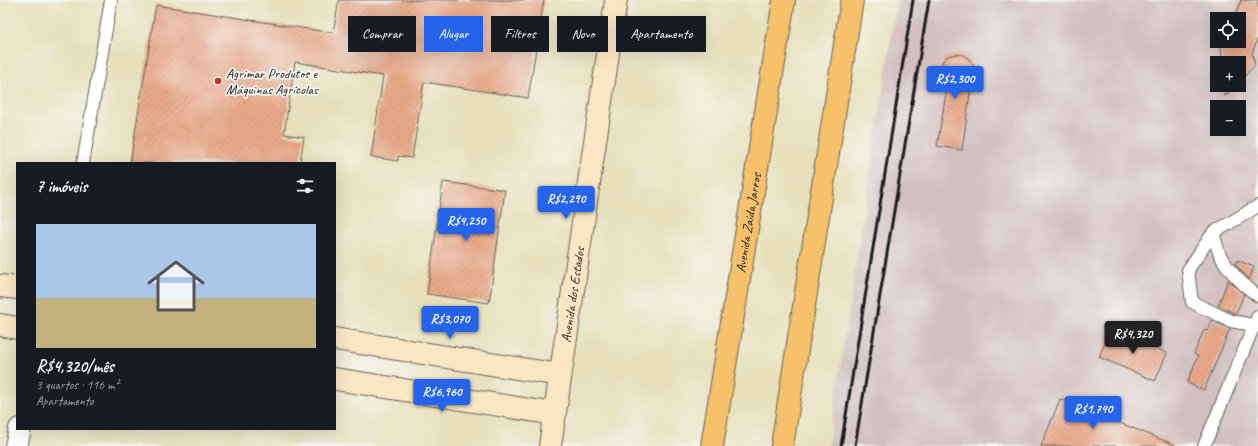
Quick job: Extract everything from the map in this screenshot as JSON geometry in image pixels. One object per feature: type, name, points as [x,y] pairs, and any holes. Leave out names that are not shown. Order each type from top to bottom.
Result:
[{"type":"highway","name":"Avenida Zaida Jarros","points":[[712,446],[784,0]]},
{"type":"highway","points":[[782,446],[852,0]]},
{"type":"street","name":"Avenida dos Estados","points":[[550,446],[616,0]]},
{"type":"street","points":[[0,286],[16,288]]},
{"type":"street","points":[[0,325],[16,328]]},
{"type":"street","points":[[336,339],[560,375]]},
{"type":"street","points":[[336,379],[555,414]]},
{"type":"street","points":[[16,446],[20,430]]},
{"type":"lane","points":[[83,162],[111,0]]},
{"type":"lane","points":[[1204,446],[1257,322],[1231,321],[1192,302],[1188,270],[1213,233],[1258,206]]},
{"type":"lane","points":[[1213,233],[1220,256],[1232,274],[1245,287],[1258,296]]},
{"type":"shaded area","points":[[897,0],[1258,0],[1258,446],[828,446]]},
{"type":"building","points":[[339,0],[544,0],[541,16],[491,16],[491,52],[536,52],[528,98],[424,82],[412,158],[398,156],[398,161],[371,157],[383,76],[295,62],[284,134],[304,137],[300,162],[130,162],[156,5],[333,33]]},
{"type":"building","points":[[1241,0],[1258,0],[1258,37],[1252,54],[1255,65],[1246,75],[1246,56],[1222,56],[1221,48],[1246,48],[1246,12],[1237,12]]},
{"type":"building","points":[[957,54],[963,55],[969,59],[973,65],[962,150],[937,146],[947,87],[940,72],[940,66],[945,58]]},
{"type":"building","points":[[443,182],[505,190],[489,303],[427,294]]},
{"type":"building","points":[[1237,260],[1254,267],[1249,280],[1235,264]]},
{"type":"building","points":[[1228,280],[1244,294],[1236,314],[1218,306]]},
{"type":"building","points":[[1212,320],[1230,329],[1204,390],[1187,383],[1198,356],[1194,354],[1204,330],[1208,331]]},
{"type":"building","points":[[1111,330],[1167,353],[1155,381],[1099,357]]},
{"type":"building","points":[[1060,399],[1175,445],[1175,446],[1041,446]]},
{"type":"railway","points":[[841,446],[913,0]]},
{"type":"railway","points":[[855,446],[929,0]]},
{"type":"place","name":"Agrimar Produtos e Máquinas Agrícolas","points":[[218,81]]}]
